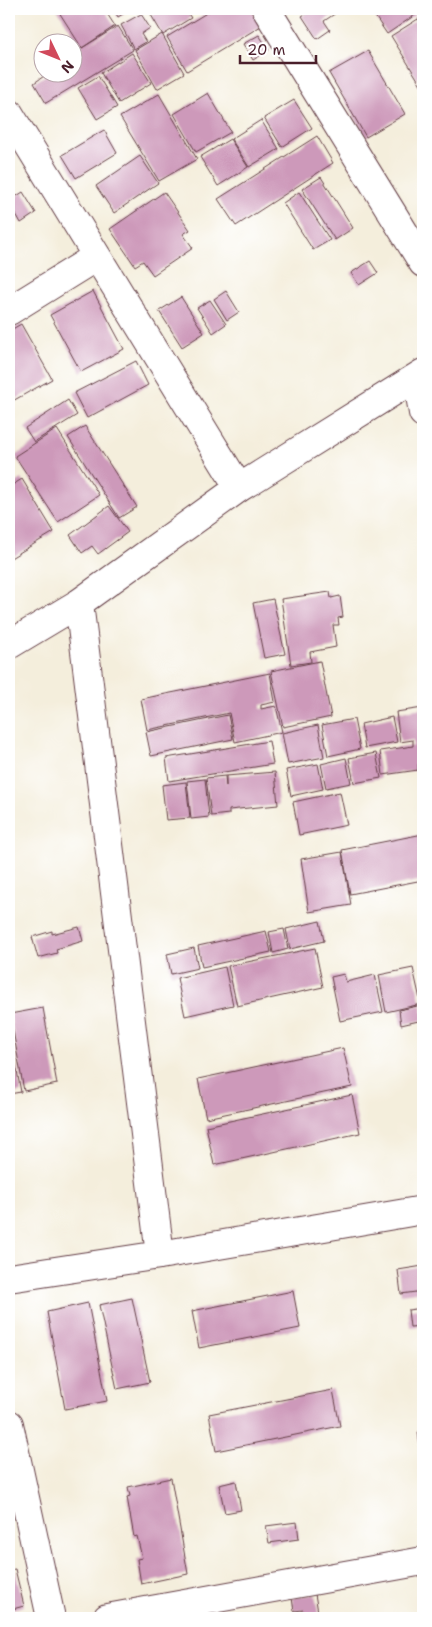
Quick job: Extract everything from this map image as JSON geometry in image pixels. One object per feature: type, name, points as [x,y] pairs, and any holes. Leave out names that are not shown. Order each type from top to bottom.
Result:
[{"type":"street","points":[[266,9],[423,263]]},
{"type":"street","points":[[9,113],[239,488]]},
{"type":"street","points":[[9,311],[96,257]]},
{"type":"street","points":[[9,645],[79,603],[239,488],[420,376],[423,413]]},
{"type":"street","points":[[79,603],[160,1256]]},
{"type":"street","points":[[9,1278],[160,1256],[423,1210]]},
{"type":"street","points":[[9,1424],[51,1618]]},
{"type":"street","points":[[107,1618],[423,1561]]},
{"type":"building","points":[[57,9],[104,9],[115,26],[82,48],[82,32],[72,32]]},
{"type":"building","points":[[113,9],[131,9],[118,17]]},
{"type":"building","points":[[161,9],[185,9],[191,18],[163,35],[151,15]]},
{"type":"building","points":[[213,9],[251,9],[261,26],[187,71],[167,37]]},
{"type":"building","points":[[313,9],[342,9],[324,21],[330,30],[317,39],[302,16]]},
{"type":"building","points":[[370,9],[419,9],[421,11],[387,34]]},
{"type":"building","points":[[141,14],[150,28],[141,34],[146,42],[134,49],[121,25]]},
{"type":"building","points":[[418,19],[423,27],[423,88],[391,36]]},
{"type":"building","points":[[118,26],[133,50],[82,81],[82,48]]},
{"type":"building","points":[[162,34],[184,73],[157,89],[135,50]]},
{"type":"building","points":[[259,35],[269,50],[253,60],[243,44]]},
{"type":"building","points":[[368,51],[405,114],[366,137],[329,73]]},
{"type":"building","points":[[132,53],[151,83],[119,103],[101,73]]},
{"type":"building","points":[[98,76],[117,107],[97,119],[78,88]]},
{"type":"building","points":[[35,82],[80,82],[46,103],[34,83]]},
{"type":"building","points":[[208,93],[231,132],[196,152],[174,114]]},
{"type":"building","points":[[159,94],[197,159],[159,181],[120,117]]},
{"type":"building","points":[[294,100],[312,128],[282,147],[264,118]]},
{"type":"building","points":[[261,120],[279,149],[249,167],[231,139]]},
{"type":"building","points":[[104,130],[117,153],[76,178],[62,155]]},
{"type":"building","points":[[317,136],[333,163],[236,226],[218,199]]},
{"type":"building","points":[[230,139],[248,167],[218,186],[200,157]]},
{"type":"building","points":[[140,156],[158,183],[114,213],[96,186]]},
{"type":"building","points":[[321,177],[353,228],[335,240],[302,189]]},
{"type":"building","points":[[23,192],[36,213],[21,223],[9,201]]},
{"type":"building","points":[[164,192],[190,230],[183,234],[193,248],[153,275],[143,261],[135,266],[110,229]]},
{"type":"building","points":[[299,192],[330,240],[313,250],[283,203]]},
{"type":"building","points":[[370,261],[378,273],[359,285],[351,273]]},
{"type":"building","points":[[93,291],[124,349],[81,372],[50,315]]},
{"type":"building","points":[[226,291],[239,312],[227,320],[214,299]]},
{"type":"building","points":[[181,297],[204,333],[182,347],[159,311]]},
{"type":"building","points":[[210,300],[226,324],[213,333],[197,308]]},
{"type":"building","points":[[21,324],[52,379],[9,403],[9,331]]},
{"type":"building","points":[[136,361],[148,385],[87,418],[74,393]]},
{"type":"building","points":[[68,400],[77,415],[34,442],[25,428]]},
{"type":"building","points":[[85,426],[137,507],[119,518],[68,437]]},
{"type":"building","points":[[57,429],[99,495],[58,522],[15,456]]},
{"type":"building","points":[[22,479],[54,532],[9,559],[9,487]]},
{"type":"building","points":[[109,506],[128,532],[98,554],[92,546],[82,553],[70,535]]},
{"type":"building","points":[[330,592],[331,598],[340,596],[343,617],[338,618],[339,625],[333,625],[336,647],[310,652],[311,662],[291,665],[281,599]]},
{"type":"building","points":[[273,599],[285,654],[264,658],[253,603]]},
{"type":"building","points":[[320,661],[331,717],[283,727],[271,671]]},
{"type":"building","points":[[270,673],[275,702],[261,705],[261,709],[276,706],[282,732],[235,742],[229,713],[147,730],[141,699]]},
{"type":"building","points":[[423,708],[423,763],[418,764],[418,770],[383,775],[380,751],[413,746],[413,740],[400,742],[396,712]]},
{"type":"building","points":[[228,715],[233,739],[151,756],[146,732]]},
{"type":"building","points":[[392,717],[397,742],[365,748],[361,724]]},
{"type":"building","points":[[354,719],[360,749],[328,756],[322,725]]},
{"type":"building","points":[[318,725],[324,757],[288,764],[282,733]]},
{"type":"building","points":[[269,741],[273,764],[169,781],[166,758]]},
{"type":"building","points":[[376,753],[381,778],[354,783],[349,758]]},
{"type":"building","points":[[346,758],[351,783],[326,788],[321,764]]},
{"type":"building","points":[[318,764],[323,789],[291,796],[286,770]]},
{"type":"building","points":[[275,772],[278,805],[229,810],[229,814],[211,816],[206,778],[225,776],[226,786],[226,776]]},
{"type":"building","points":[[205,779],[209,817],[191,819],[187,781]]},
{"type":"building","points":[[186,782],[190,818],[166,820],[162,785]]},
{"type":"building","points":[[340,792],[347,825],[299,835],[293,802]]},
{"type":"building","points":[[423,834],[423,880],[350,894],[342,850]]},
{"type":"building","points":[[342,852],[351,905],[309,912],[301,859]]},
{"type":"building","points":[[320,921],[324,941],[290,949],[286,929]]},
{"type":"building","points":[[79,927],[83,941],[56,949],[57,953],[38,958],[32,937],[52,931],[52,934]]},
{"type":"building","points":[[284,929],[288,949],[273,953],[269,932]]},
{"type":"building","points":[[266,931],[271,952],[202,967],[198,946]]},
{"type":"building","points":[[194,948],[198,968],[171,974],[167,954]]},
{"type":"building","points":[[315,948],[323,987],[237,1006],[228,966]]},
{"type":"building","points":[[225,967],[233,1005],[185,1016],[177,978]]},
{"type":"building","points":[[413,968],[421,1004],[386,1012],[379,975]]},
{"type":"building","points":[[344,974],[346,982],[375,975],[383,1012],[340,1021],[331,977]]},
{"type":"building","points":[[422,1005],[423,1020],[401,1025],[399,1010]]},
{"type":"building","points":[[43,1008],[57,1084],[24,1091],[10,1014]]},
{"type":"building","points":[[9,1029],[21,1092],[9,1094]]},
{"type":"building","points":[[343,1048],[352,1087],[206,1118],[198,1079]]},
{"type":"building","points":[[352,1095],[360,1133],[214,1165],[206,1126]]},
{"type":"building","points":[[423,1266],[423,1291],[401,1294],[398,1270]]},
{"type":"building","points":[[293,1291],[300,1328],[199,1348],[192,1311]]},
{"type":"building","points":[[132,1298],[150,1382],[117,1389],[99,1305]]},
{"type":"building","points":[[88,1303],[107,1401],[65,1409],[47,1312]]},
{"type":"building","points":[[423,1308],[423,1326],[410,1327],[408,1310]]},
{"type":"building","points":[[333,1390],[340,1426],[216,1451],[209,1414]]},
{"type":"building","points":[[423,1431],[423,1462],[422,1462],[418,1432]]},
{"type":"building","points":[[171,1478],[188,1574],[141,1584],[137,1559],[142,1558],[137,1536],[134,1537],[127,1497],[130,1496],[128,1487]]},
{"type":"building","points":[[236,1481],[241,1510],[225,1513],[219,1485]]},
{"type":"building","points":[[297,1522],[299,1539],[269,1543],[266,1526]]},
{"type":"building","points":[[15,1569],[24,1606],[9,1610],[9,1570]]},
{"type":"building","points":[[315,1594],[319,1618],[304,1618],[303,1610],[294,1611],[292,1598]]}]
